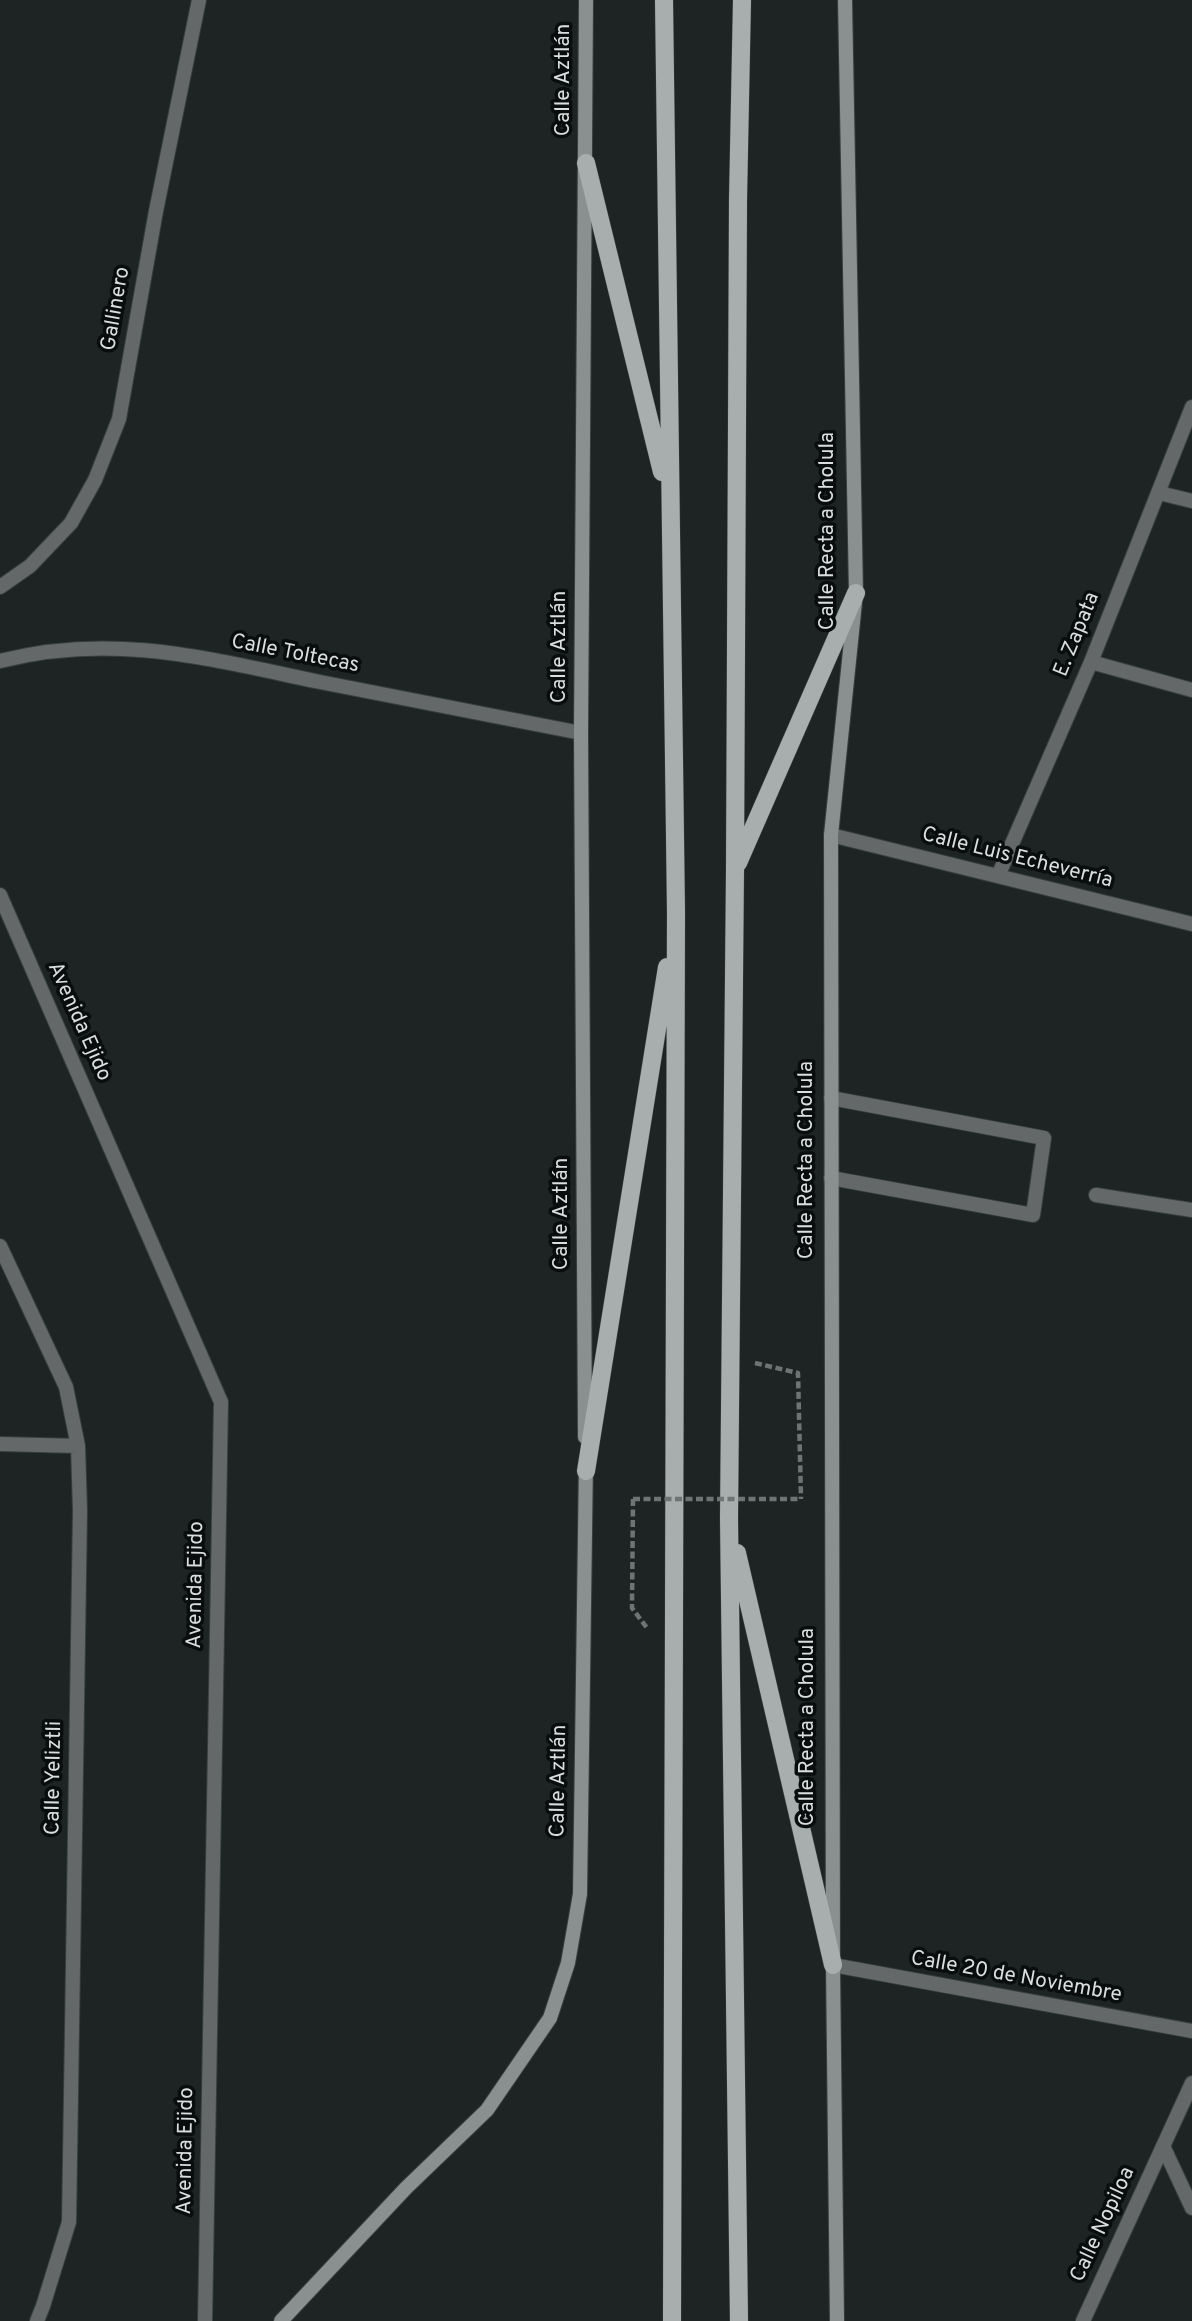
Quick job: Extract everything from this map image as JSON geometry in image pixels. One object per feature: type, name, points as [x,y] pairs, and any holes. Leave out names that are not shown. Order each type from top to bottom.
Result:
[{"type":"main road","name":"Calle Aztlán","points":[[281,2321],[406,2188],[487,2110],[550,2018],[568,1963],[580,1894],[586,1471],[581,733],[586,0]]},
{"type":"main road","points":[[664,0],[676,912],[672,2321]]},
{"type":"main road","points":[[739,2321],[729,1518],[738,200],[742,0]]},
{"type":"main road","name":"Calle Recta a Cholula","points":[[837,2321],[833,1965],[831,835],[856,593],[845,0]]},
{"type":"main road","points":[[586,163],[669,501]]},
{"type":"main road","points":[[735,869],[856,593]]},
{"type":"main road","points":[[586,1471],[676,912]]},
{"type":"main road","points":[[729,1518],[833,1965]]},
{"type":"street","name":"Gallinero","points":[[0,587],[30,566],[71,523],[95,481],[119,419],[156,211],[199,0]]},
{"type":"street","name":"E. Zapata","points":[[998,876],[1091,662],[1192,407]]},
{"type":"street","points":[[1158,493],[1192,501]]},
{"type":"street","name":"Calle Toltecas","points":[[0,661],[30,653],[95,647],[165,651],[581,733]]},
{"type":"street","points":[[1091,662],[1192,690]]},
{"type":"street","name":"Calle Luis Echeverría","points":[[831,835],[1192,924]]},
{"type":"street","name":"Avenida Ejido","points":[[0,895],[221,1402],[205,2321]]},
{"type":"street","points":[[831,1098],[1044,1139],[1033,1215],[831,1178]]},
{"type":"street","points":[[1096,1195],[1192,1210]]},
{"type":"street","name":"Calle Yeliztli","points":[[0,1246],[66,1387],[78,1446],[80,1511],[69,2222],[37,2321]]},
{"type":"street","points":[[0,1444],[78,1446]]},
{"type":"street","name":"Calle 20 de Noviembre","points":[[833,1965],[1192,2031]]},
{"type":"street","name":"Calle Nopiloa","points":[[1083,2321],[1192,2083]]},
{"type":"street","name":"Calle Nopiloa","points":[[1163,2146],[1192,2208]]},
{"type":"path","points":[[632,1608],[633,1499],[801,1499],[798,1373],[731,1357]]}]
